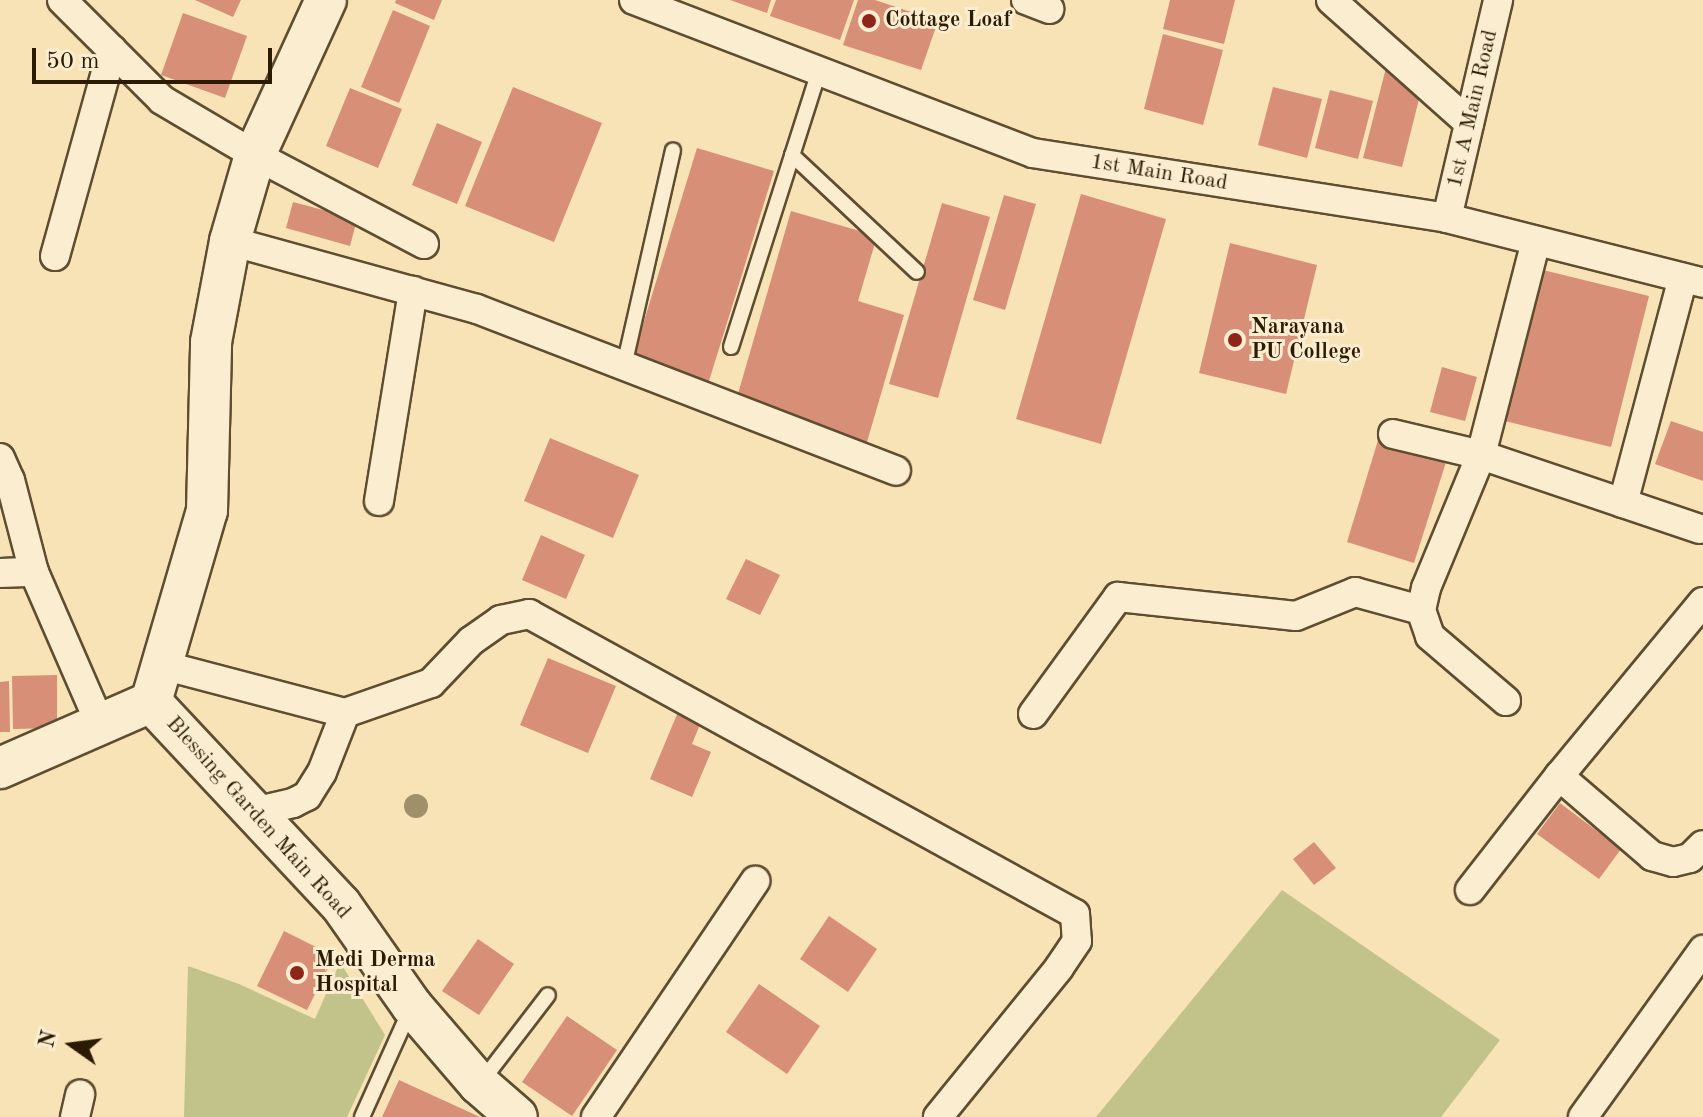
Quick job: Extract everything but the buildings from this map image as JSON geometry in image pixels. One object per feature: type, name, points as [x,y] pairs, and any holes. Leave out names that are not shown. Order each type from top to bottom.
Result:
[{"type":"main road","points":[[0,768],[100,724],[157,683],[207,511],[211,342],[230,241],[255,155],[326,0]]},
{"type":"main road","name":"Blessing Garden Main Road","points":[[157,683],[254,812],[341,905],[412,1006],[479,1084],[517,1117]]},
{"type":"street","points":[[62,0],[162,100],[255,155],[424,244]]},
{"type":"street","name":"1st Main Road","points":[[634,0],[1033,153],[1447,218],[1693,280]]},
{"type":"street","points":[[1331,0],[1469,123]]},
{"type":"street","name":"1st A Main Road","points":[[1447,218],[1498,0]]},
{"type":"street","points":[[55,256],[112,50]]},
{"type":"street","points":[[230,241],[477,309],[896,471]]},
{"type":"street","points":[[1506,701],[1430,636],[1421,610],[1426,588],[1481,455],[1536,241]]},
{"type":"street","points":[[1623,503],[1693,280]]},
{"type":"street","points":[[379,501],[413,291]]},
{"type":"street","points":[[1393,434],[1481,455],[1700,529]]},
{"type":"street","points":[[0,458],[10,480],[34,572],[100,724]]},
{"type":"street","points":[[0,573],[34,572]]},
{"type":"street","points":[[1033,714],[1118,597],[1296,616],[1355,592],[1421,610]]},
{"type":"street","points":[[1470,890],[1559,776],[1703,602]]},
{"type":"street","points":[[157,683],[345,713],[431,683],[471,641],[501,620],[529,614],[1075,914],[1077,941],[1071,950],[938,1117]]},
{"type":"street","points":[[254,812],[293,803],[307,796],[322,772],[345,713]]},
{"type":"street","points":[[1559,776],[1652,856],[1673,862],[1690,858],[1703,845]]},
{"type":"street","points":[[596,1117],[755,881]]},
{"type":"street","points":[[1583,1117],[1703,950]]},
{"type":"lane","points":[[731,347],[819,71]]},
{"type":"lane","points":[[624,366],[673,151]]},
{"type":"lane","points":[[792,155],[917,272]]},
{"type":"lane","points":[[479,1084],[548,995]]},
{"type":"lane","points":[[362,1117],[412,1006]]},
{"type":"green space","points":[[1282,890],[1500,1040],[1441,1117],[1096,1117]]},
{"type":"green space","points":[[340,962],[385,1035],[347,1117],[184,1117],[188,966],[239,984],[315,1019]]},
{"type":"place","name":"Cottage Loaf","points":[[869,21]]},
{"type":"place","name":"Narayana PU College","points":[[1235,340]]},
{"type":"place","name":"Medi Derma Hospital","points":[[297,973]]}]
